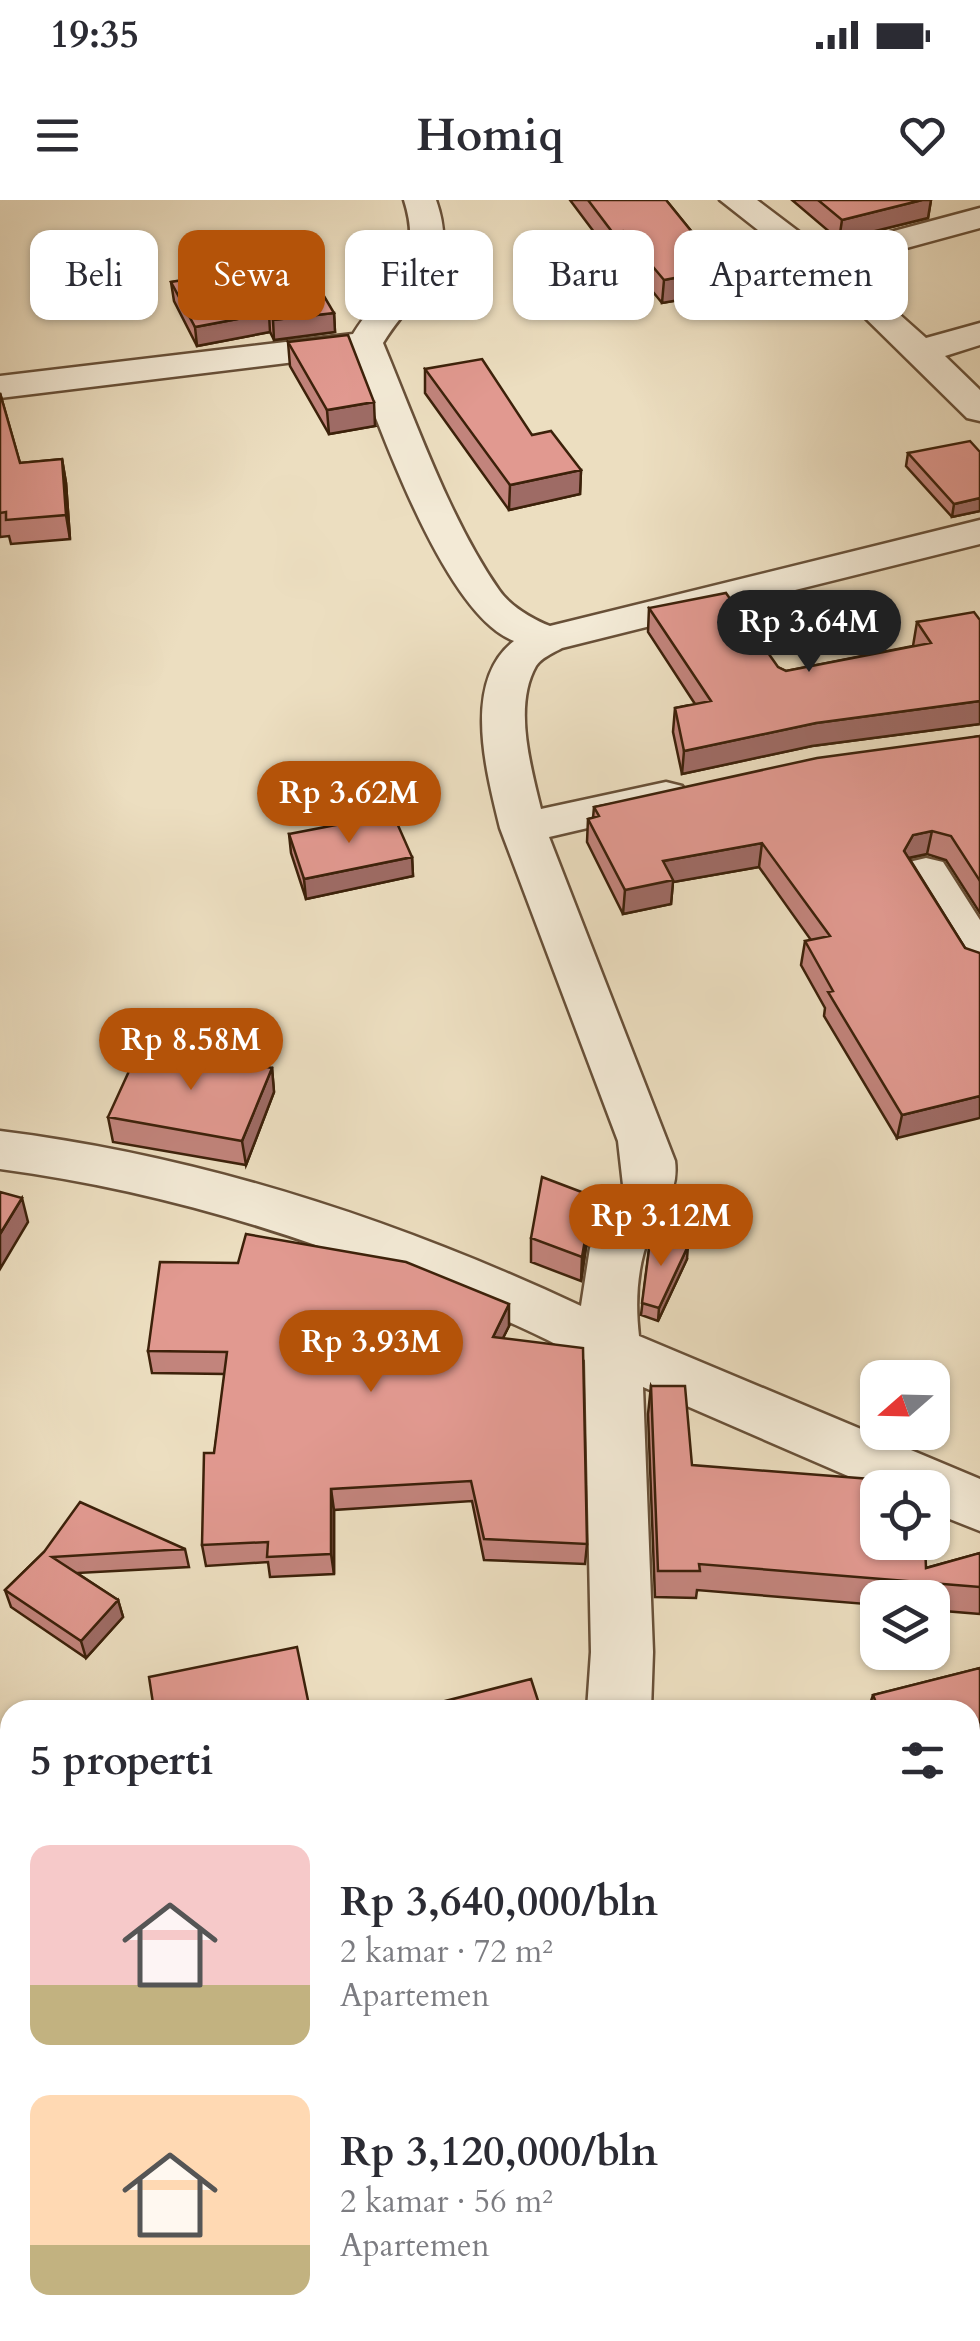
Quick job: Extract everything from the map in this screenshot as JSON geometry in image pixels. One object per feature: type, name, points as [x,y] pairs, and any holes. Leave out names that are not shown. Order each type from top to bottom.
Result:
[{"type":"street","points":[[420,200],[429,220],[429,252],[415,282],[375,324],[366,343],[418,476],[484,600],[520,629],[547,639]]},
{"type":"street","points":[[736,200],[775,230]]},
{"type":"street","points":[[908,237],[980,218]]},
{"type":"street","points":[[885,320],[980,410]]},
{"type":"street","points":[[922,351],[980,334]]},
{"type":"street","points":[[0,388],[366,343]]},
{"type":"street","points":[[620,1700],[622,1652],[613,1348],[606,1306],[624,1232],[642,1207],[653,1178],[644,1142],[523,828],[510,777],[506,697],[517,662],[547,639],[980,532]]},
{"type":"street","points":[[523,828],[706,788]]},
{"type":"street","points":[[926,873],[980,958]]},
{"type":"street","points":[[0,1150],[72,1158],[192,1182],[415,1259],[980,1506]]},
{"type":"building","points":[[588,200],[666,200],[690,230],[674,230],[674,278],[664,280],[654,268],[654,230],[611,230]]},
{"type":"building","points":[[818,200],[922,200],[842,220]]},
{"type":"building","points":[[325,298],[334,313],[325,314]]},
{"type":"building","points":[[191,320],[232,320],[195,327]]},
{"type":"building","points":[[348,335],[374,402],[327,410],[288,342]]},
{"type":"building","points":[[482,359],[532,435],[551,431],[581,470],[510,485],[425,369]]},
{"type":"building","points":[[0,393],[20,463],[62,459],[66,515],[6,520],[6,512],[0,513]]},
{"type":"building","points":[[970,441],[980,452],[980,498],[954,504],[908,453]]},
{"type":"building","points":[[726,593],[778,667],[786,671],[931,643],[917,622],[974,612],[980,620],[980,701],[816,723],[684,751],[675,708],[711,701],[649,608]]},
{"type":"building","points":[[980,736],[980,881],[951,836],[932,831],[913,835],[904,851],[965,948],[980,953],[980,1096],[902,1115],[828,992],[833,991],[805,941],[830,936],[762,843],[663,861],[673,880],[625,890],[588,819],[599,816],[594,807],[817,758]]},
{"type":"building","points":[[393,814],[412,857],[304,879],[289,834]]},
{"type":"building","points":[[141,1045],[272,1068],[242,1141],[108,1117]]},
{"type":"building","points":[[542,1177],[600,1199],[588,1223],[582,1257],[531,1238]]},
{"type":"building","points":[[0,1192],[22,1198],[0,1234]]},
{"type":"building","points":[[246,1234],[406,1262],[509,1304],[493,1337],[583,1348],[587,1544],[484,1539],[471,1481],[331,1489],[331,1554],[267,1557],[268,1542],[202,1545],[204,1453],[214,1453],[227,1352],[148,1351],[160,1262],[238,1263]]},
{"type":"building","points":[[651,1234],[688,1246],[659,1308],[642,1303]]},
{"type":"building","points":[[651,1386],[685,1386],[692,1465],[860,1478],[860,1560],[926,1560],[926,1568],[980,1553],[980,1587],[950,1585],[950,1580],[894,1580],[699,1564],[700,1571],[658,1571]]},
{"type":"building","points":[[80,1502],[185,1549],[52,1557],[118,1600],[81,1641],[5,1590],[44,1552]]},
{"type":"building","points":[[297,1647],[308,1700],[152,1700],[149,1677]]},
{"type":"building","points":[[980,1668],[980,1700],[875,1700],[873,1695]]},
{"type":"building","points":[[531,1679],[538,1700],[449,1700]]}]
